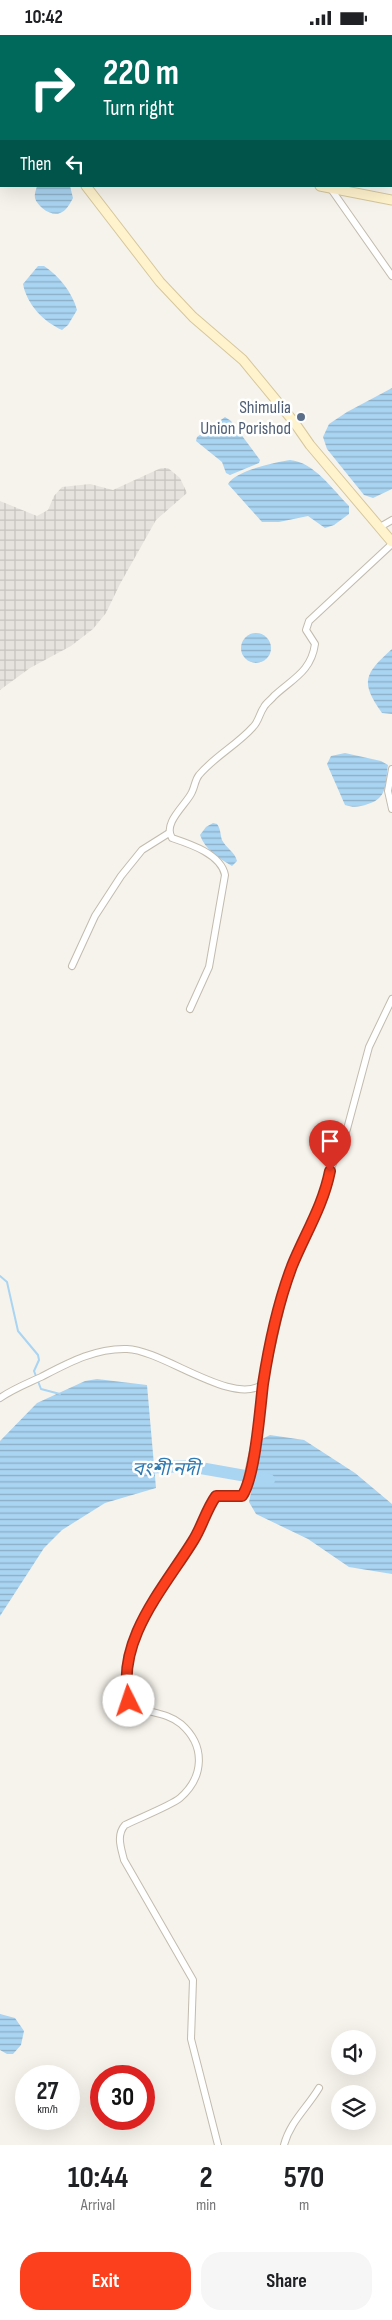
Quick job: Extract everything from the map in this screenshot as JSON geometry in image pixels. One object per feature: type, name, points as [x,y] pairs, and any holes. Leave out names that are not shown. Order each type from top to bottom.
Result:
[{"type":"street","points":[[72,966],[95,916],[121,876],[142,850],[169,833],[181,807],[192,794],[198,776],[260,720],[263,708],[296,679],[306,667],[312,657],[315,644],[306,630],[309,621],[392,543],[310,445],[294,422],[243,360],[193,317],[160,282],[87,187]]},
{"type":"street","points":[[324,187],[392,200]]},
{"type":"street","points":[[331,189],[392,276]]},
{"type":"street","points":[[380,527],[392,520]]},
{"type":"street","points":[[392,769],[388,791],[392,809]]},
{"type":"street","points":[[169,833],[172,838],[204,851],[224,867],[225,875],[209,967],[190,1009]]},
{"type":"street","points":[[218,2145],[192,2039],[193,1981],[124,1860],[120,1842],[120,1831],[125,1825],[179,1799],[188,1790],[199,1767],[200,1754],[191,1736],[181,1724],[168,1716],[142,1710],[132,1705],[126,1690],[128,1667],[133,1641],[162,1587],[195,1538],[216,1496],[242,1496],[249,1479],[260,1419],[263,1384],[278,1314],[292,1266],[326,1193],[330,1171],[347,1129],[369,1047],[392,999]]},
{"type":"street","points":[[0,1398],[13,1389],[91,1353],[126,1349],[143,1351],[195,1374],[238,1389],[253,1390],[263,1384]]},
{"type":"street","points":[[284,2145],[291,2125],[311,2102],[319,2088]]},
{"type":"shaded area","points":[[161,468],[168,468],[180,478],[187,493],[156,520],[106,613],[93,629],[71,646],[30,668],[0,690],[0,501],[37,516],[48,510],[54,496],[62,487],[90,484],[113,490]]},
{"type":"water","points":[[37,187],[70,187],[73,198],[64,211],[56,214],[41,207],[36,201]]},
{"type":"water","points":[[38,266],[44,266],[60,280],[75,303],[77,310],[68,325],[62,330],[55,327],[37,312],[25,292],[23,284]]},
{"type":"water","points":[[392,388],[392,489],[373,498],[364,495],[327,449],[323,437],[329,424]]},
{"type":"water","points":[[225,417],[231,421],[260,460],[259,463],[230,475],[226,473],[222,462],[196,441],[197,437]]},
{"type":"water","points":[[290,460],[299,462],[315,471],[349,506],[349,514],[334,525],[325,528],[308,516],[279,522],[262,522],[228,484],[232,479],[247,471]]},
{"type":"water","points":[[256,633],[267,637],[271,648],[267,659],[256,663],[245,659],[241,648],[245,637]]},
{"type":"water","points":[[392,649],[392,714],[382,713],[370,693],[368,679],[376,665]]},
{"type":"water","points":[[345,753],[381,761],[388,765],[386,784],[379,798],[356,807],[345,805],[327,764],[331,756]]},
{"type":"water","points":[[213,823],[217,824],[222,840],[236,858],[237,861],[232,866],[213,853],[202,840],[200,835],[206,827]]},
{"type":"water","points":[[97,1379],[147,1385],[156,1488],[105,1503],[62,1530],[44,1548],[0,1616],[0,1441],[37,1403],[85,1381]]},
{"type":"water","points":[[270,1435],[304,1440],[355,1473],[392,1504],[392,1574],[349,1567],[308,1539],[256,1514],[249,1502],[262,1439]]},
{"type":"water","points":[[0,2014],[15,2018],[24,2031],[21,2045],[13,2054],[7,2054],[0,2050]]},
{"type":"waterway","points":[[0,1276],[7,1282],[18,1331],[38,1355],[39,1360],[34,1371],[41,1389],[60,1394]]},
{"type":"waterway","name":"বংশী নদী","points":[[138,1468],[189,1466],[269,1480]]},
{"type":"place","name":"Shimulia Union Porishod","points":[[301,417]]},
{"type":"route","points":[[129,1701],[126,1690],[133,1641],[147,1613],[195,1538],[212,1501],[216,1496],[221,1495],[242,1496],[249,1479],[260,1419],[263,1384],[278,1314],[292,1266],[326,1193],[330,1171]]}]
